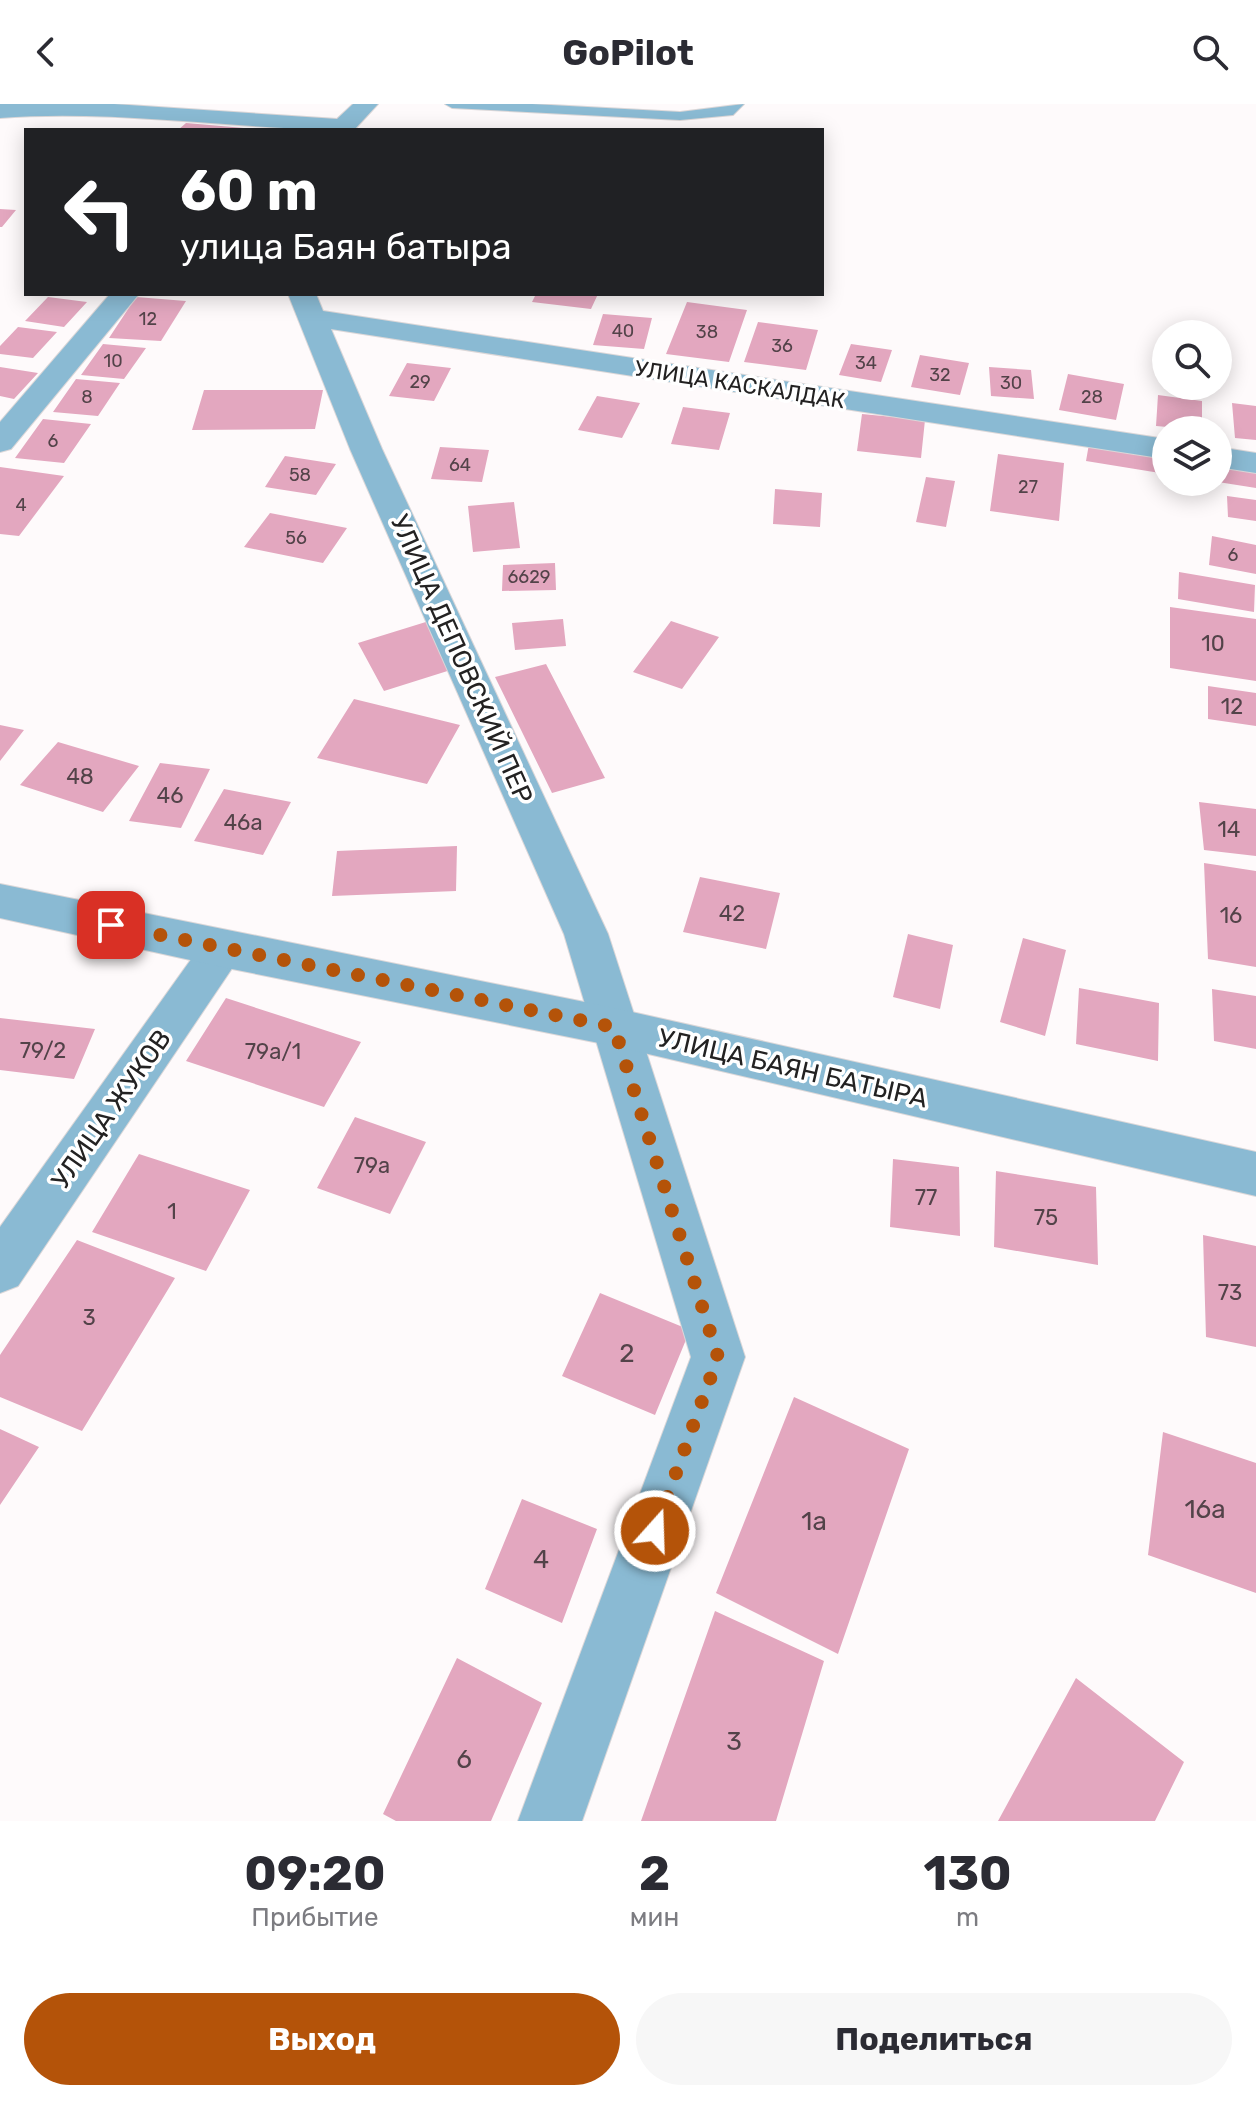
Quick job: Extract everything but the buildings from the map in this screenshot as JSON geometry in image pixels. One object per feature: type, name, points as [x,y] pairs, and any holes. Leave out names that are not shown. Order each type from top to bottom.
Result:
[{"type":"street","points":[[16,108],[53,107],[340,128],[366,104]]},
{"type":"street","points":[[0,442],[123,296]]},
{"type":"street","name":"УЛИЦА КАСКАЛДАК","points":[[308,306],[1152,447]]},
{"type":"street","name":"УЛИЦА ДЕПОВСКИЙ ПЕР","points":[[308,306],[366,449],[586,934],[718,1357],[550,1821]]},
{"type":"street","points":[[1232,459],[1256,463]]},
{"type":"street","name":"УЛИЦА БАЯН БАТЫРА","points":[[0,901],[614,1027],[1256,1174]]},
{"type":"street","name":"УЛИЦА ЖУКОВ","points":[[0,1269],[222,949]]},
{"type":"lane","points":[[452,104],[680,116],[728,112],[737,104]]},
{"type":"route","points":[[111,925],[614,1027],[718,1357],[655,1531]]}]
